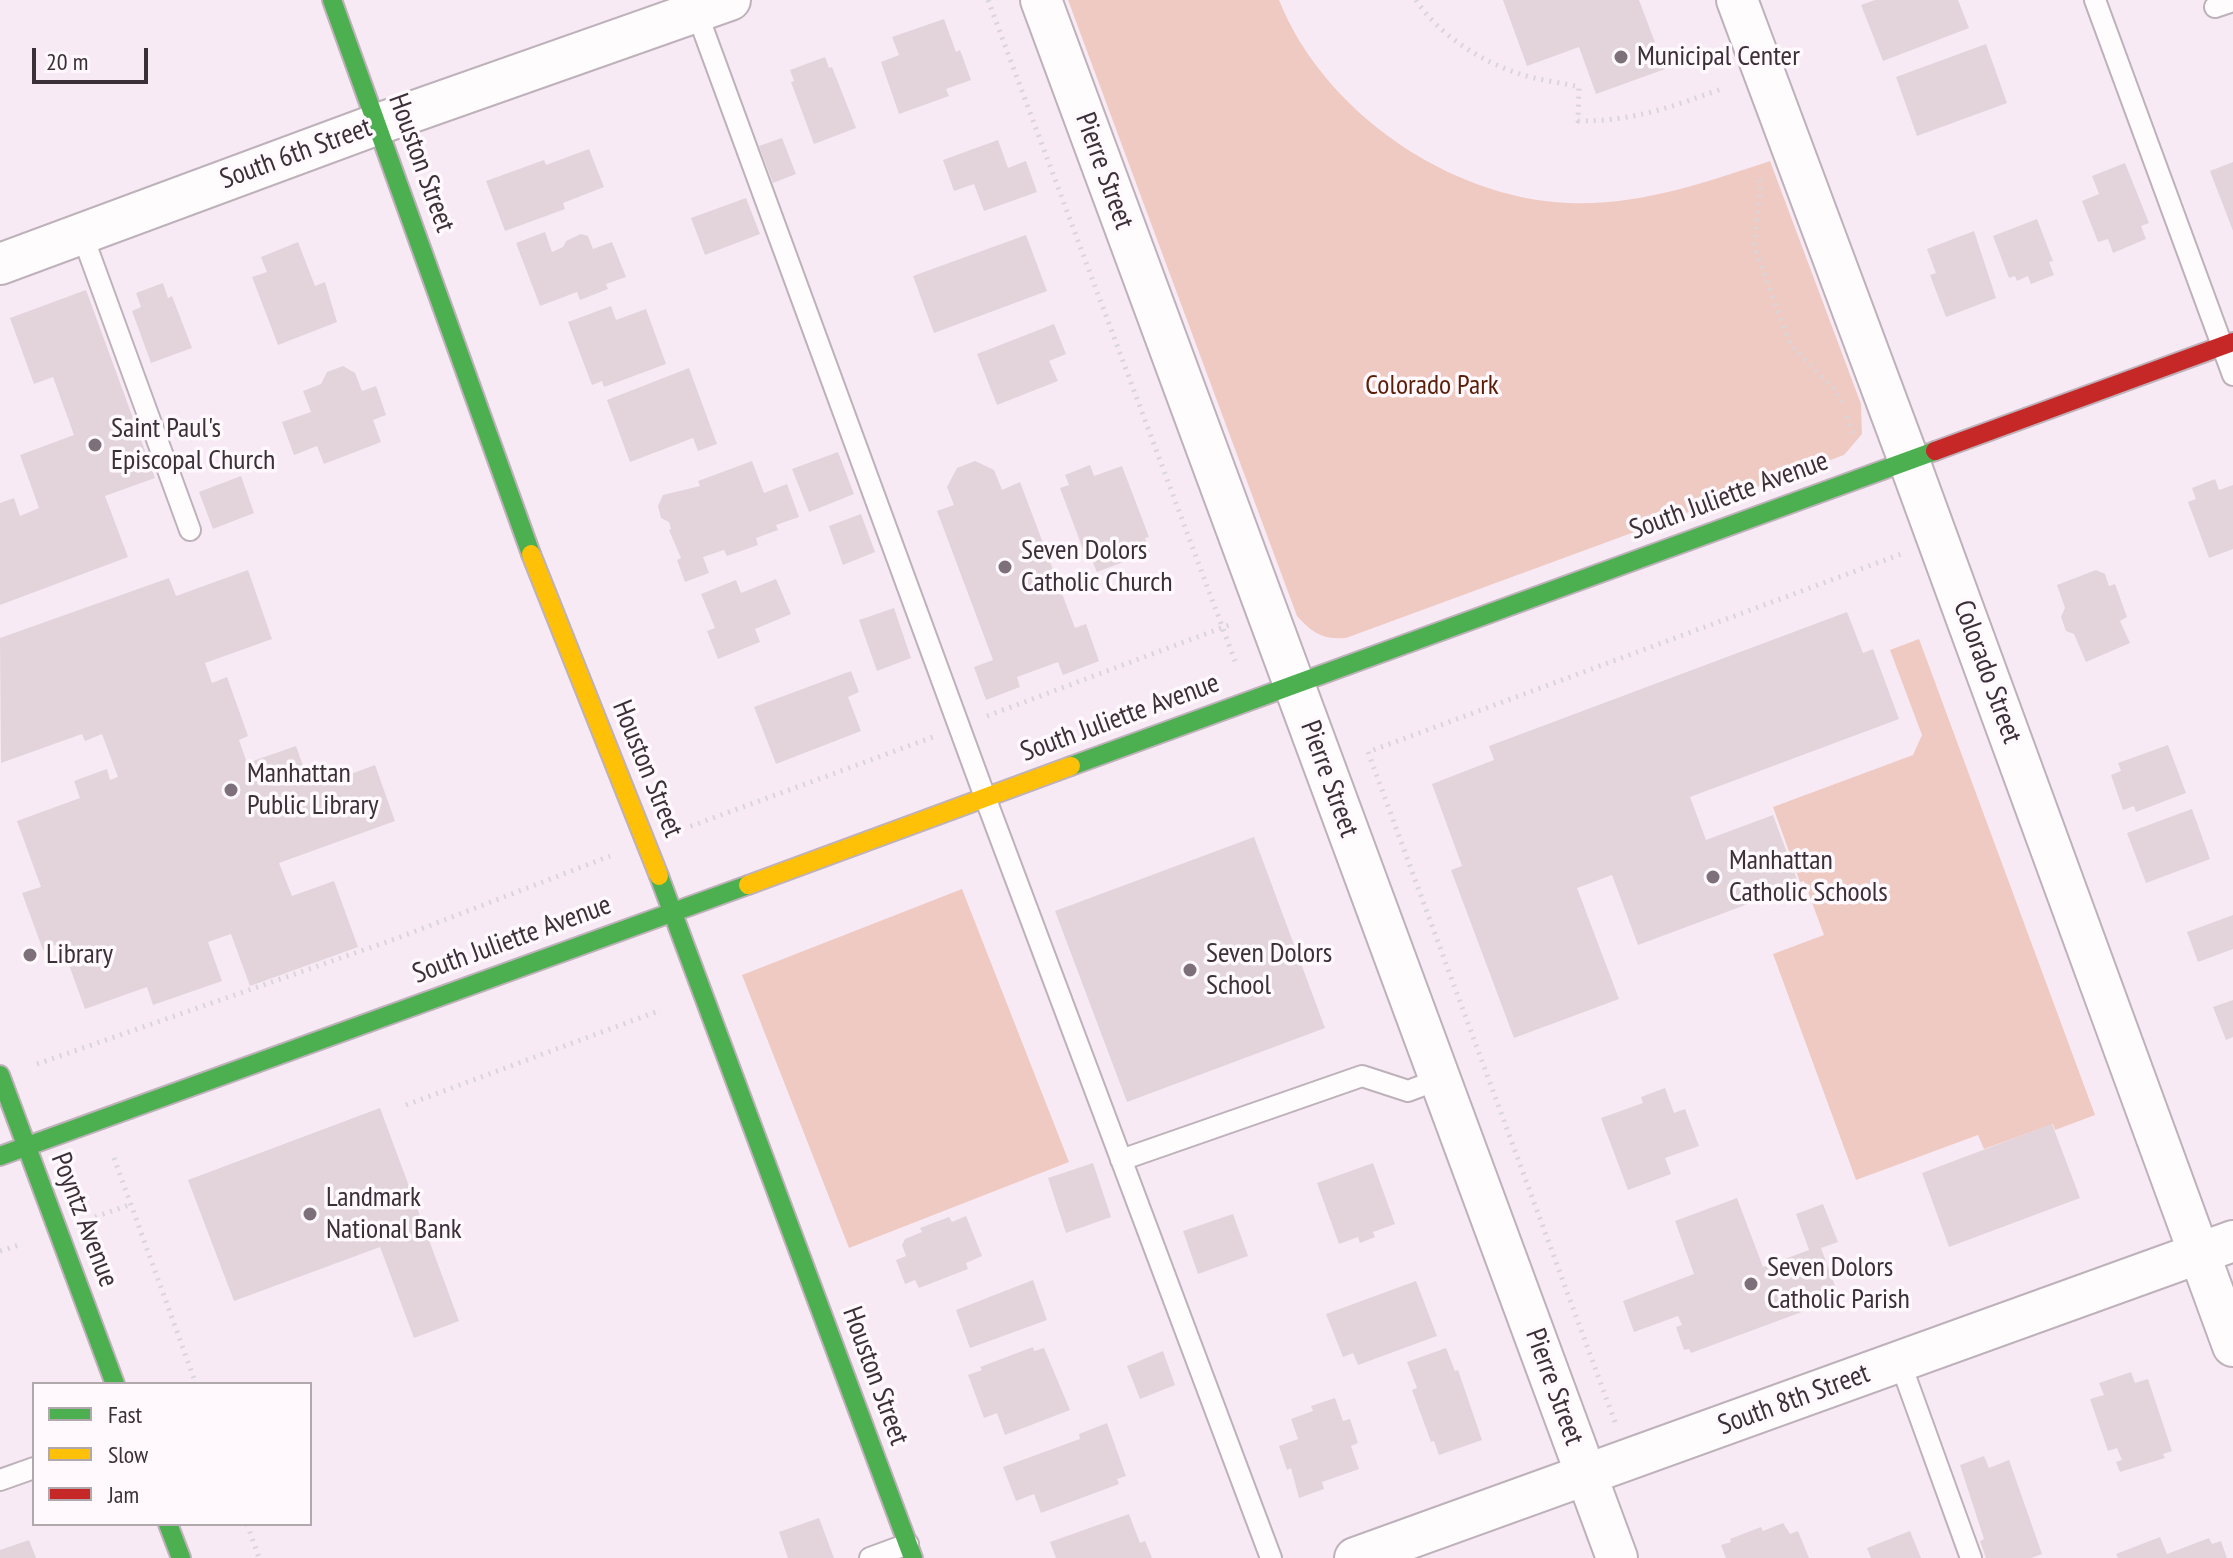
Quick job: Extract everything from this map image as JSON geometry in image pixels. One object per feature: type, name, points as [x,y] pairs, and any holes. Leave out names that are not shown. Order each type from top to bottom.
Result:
[{"type":"street","name":"Houston Street","points":[[332,0],[538,572],[674,913],[910,1551]]},
{"type":"street","name":"Pierre Street","points":[[1041,0],[1617,1558]]},
{"type":"street","name":"Colorado Street","points":[[1737,0],[1938,540],[2216,1247],[2233,1346]]},
{"type":"street","name":"South 6th Street","points":[[0,264],[706,4]]},
{"type":"street","name":"South Juliette Avenue","points":[[0,1156],[674,913],[2228,344]]},
{"type":"street","name":"Poyntz Avenue","points":[[0,1076],[114,1382]]},
{"type":"street","name":"South 8th Street","points":[[1355,1558],[2216,1247]]},
{"type":"street","points":[[169,1526],[181,1558]]},
{"type":"lane","points":[[2095,0],[2228,344],[2233,375]]},
{"type":"lane","points":[[706,4],[985,797],[1271,1558]]},
{"type":"lane","points":[[82,234],[190,530]]},
{"type":"lane","points":[[1121,1160],[1362,1076],[1408,1091],[1440,1079]]},
{"type":"lane","points":[[1900,1362],[1971,1558]]},
{"type":"lane","points":[[0,1480],[32,1469]]},
{"type":"lane","points":[[870,1558],[910,1551]]},
{"type":"path","points":[[988,0],[1239,670]]},
{"type":"path","points":[[1416,0],[1424,13],[1466,48],[1516,73],[1579,87],[1578,121],[1613,121],[1653,114],[1724,88]]},
{"type":"path","points":[[1756,172],[1761,185],[1754,246],[1791,346],[1835,389],[1867,476]]},
{"type":"path","points":[[1629,1459],[1368,752],[1938,540]]},
{"type":"path","points":[[0,1076],[395,939],[694,826]]},
{"type":"path","points":[[406,1105],[661,1010]]},
{"type":"path","points":[[102,1119],[129,1205],[195,1382]]},
{"type":"path","points":[[248,1526],[259,1558]]},
{"type":"green space","name":"Colorado Park","points":[[1068,0],[1279,0],[1299,40],[1326,78],[1358,112],[1395,141],[1436,166],[1479,185],[1523,197],[1568,203],[1620,201],[1696,185],[1770,161],[1861,404],[1862,434],[1844,455],[1346,638],[1318,634],[1297,616]]},
{"type":"green space","points":[[1919,639],[2095,1115],[2055,1130],[2053,1124],[1984,1149],[1978,1135],[1856,1180],[1773,954],[1824,935],[1804,881],[1800,882],[1773,807],[1913,755],[1922,735],[1890,650]]},
{"type":"green space","points":[[962,889],[1069,1162],[849,1248],[742,975]]},
{"type":"building","name":"Municipal Center","points":[[1503,0],[1639,0],[1665,69],[1596,94],[1579,47],[1527,66]]},
{"type":"building","points":[[1875,0],[1958,0],[1969,28],[1883,61],[1861,5]]},
{"type":"building","points":[[944,19],[971,80],[946,89],[949,96],[899,114],[881,62],[899,55],[892,37]]},
{"type":"building","points":[[1986,44],[2007,103],[1917,136],[1896,77]]},
{"type":"building","points":[[825,57],[829,68],[832,67],[856,128],[814,144],[791,82],[794,81],[790,70]]},
{"type":"building","points":[[782,138],[796,174],[773,183],[759,146]]},
{"type":"building","points":[[998,140],[1008,168],[1026,161],[1037,192],[984,211],[974,184],[954,191],[943,160]]},
{"type":"building","points":[[589,149],[604,187],[563,203],[565,209],[505,231],[486,181],[544,160],[546,165]]},
{"type":"building","points":[[2233,162],[2233,231],[2210,171]]},
{"type":"building","points":[[2125,163],[2149,223],[2141,226],[2146,239],[2113,253],[2108,239],[2098,242],[2082,201],[2099,194],[2092,176]]},
{"type":"building","points":[[746,198],[760,234],[705,255],[691,218]]},
{"type":"building","points":[[2037,219],[2053,261],[2049,262],[2054,275],[2031,284],[2028,276],[2017,281],[2015,276],[2009,278],[1993,236]]},
{"type":"building","points":[[1974,231],[1996,298],[1946,317],[1930,275],[1936,273],[1927,249]]},
{"type":"building","points":[[545,232],[552,252],[581,234],[588,236],[593,249],[612,242],[626,277],[606,284],[608,289],[580,300],[577,292],[540,306],[516,243]]},
{"type":"building","points":[[1026,235],[1047,291],[934,333],[913,276]]},
{"type":"building","points":[[298,242],[315,286],[325,282],[337,322],[278,345],[252,277],[267,272],[261,257]]},
{"type":"building","points":[[163,283],[168,298],[172,296],[192,348],[151,363],[132,311],[141,307],[136,293]]},
{"type":"building","name":"Saint Paul's Episcopal Church","points":[[86,290],[155,478],[105,496],[128,557],[0,605],[0,503],[14,498],[20,516],[39,508],[20,455],[74,435],[53,377],[34,384],[10,318]]},
{"type":"building","points":[[611,306],[616,320],[646,309],[666,364],[604,387],[602,381],[592,385],[568,322]]},
{"type":"building","points":[[1054,324],[1066,354],[1049,361],[1058,381],[997,405],[977,354]]},
{"type":"building","points":[[343,366],[355,373],[362,391],[376,386],[386,415],[373,420],[381,442],[324,464],[317,446],[294,455],[282,422],[311,412],[303,391],[321,384],[327,372]]},
{"type":"building","points":[[689,368],[717,444],[698,451],[693,438],[630,462],[607,400]]},
{"type":"building","points":[[838,452],[854,494],[809,512],[792,469]]},
{"type":"building","points":[[752,461],[764,493],[787,484],[799,517],[776,525],[778,530],[756,538],[758,545],[727,556],[724,550],[703,557],[709,573],[685,582],[669,522],[661,518],[658,506],[663,495],[700,486],[698,481]]},
{"type":"building","name":"Seven Dolors Catholic Church","points":[[975,461],[994,470],[1002,490],[1020,482],[1075,628],[1086,624],[1099,661],[1063,675],[1058,662],[1017,677],[1020,687],[986,700],[974,667],[993,660],[937,511],[954,505],[947,487],[957,468]]},
{"type":"building","points":[[1090,465],[1094,476],[1122,466],[1149,537],[1145,538],[1150,552],[1097,572],[1091,558],[1087,560],[1060,488],[1069,485],[1065,475]]},
{"type":"building","points":[[241,476],[254,513],[213,529],[199,492]]},
{"type":"building","points":[[2215,479],[2219,490],[2233,485],[2233,549],[2209,558],[2188,502],[2196,499],[2192,488]]},
{"type":"building","points":[[861,514],[875,552],[843,565],[829,526]]},
{"type":"building","name":"Manhattan Public Library","points":[[248,570],[272,639],[205,663],[212,683],[227,677],[248,736],[239,740],[247,763],[296,746],[306,774],[322,768],[327,783],[375,765],[395,821],[279,863],[292,896],[334,881],[358,947],[250,986],[231,934],[208,942],[222,981],[153,1005],[147,987],[85,1009],[61,943],[43,950],[22,893],[41,887],[17,821],[80,798],[74,781],[107,769],[110,780],[118,777],[102,734],[85,741],[82,734],[1,763],[0,638],[169,578],[176,596]]},
{"type":"building","points":[[2096,570],[2105,574],[2109,586],[2115,584],[2127,617],[2120,621],[2130,643],[2086,662],[2074,634],[2066,631],[2061,617],[2065,608],[2057,585]]},
{"type":"building","points":[[776,579],[791,614],[755,629],[760,642],[718,659],[707,631],[715,628],[701,594],[736,580],[741,593]]},
{"type":"building","points":[[894,608],[911,658],[877,671],[859,620]]},
{"type":"building","points":[[1847,612],[1863,653],[1873,649],[1899,719],[1690,797],[1706,840],[1773,815],[1799,885],[1638,945],[1612,875],[1577,888],[1619,999],[1514,1038],[1451,870],[1462,866],[1432,784],[1494,760],[1489,746]]},
{"type":"building","points":[[851,671],[859,692],[848,697],[861,731],[776,764],[754,707]]},
{"type":"building","points":[[2168,745],[2186,793],[2136,812],[2134,806],[2123,810],[2111,775],[2121,771],[2118,763]]},
{"type":"building","points":[[2192,809],[2210,859],[2146,883],[2127,833]]},
{"type":"building","name":"Seven Dolors School","points":[[1254,837],[1325,1028],[1127,1102],[1055,911]]},
{"type":"building","points":[[2233,915],[2233,949],[2198,962],[2187,932]]},
{"type":"building","points":[[2233,1000],[2233,1037],[2226,1040],[2213,1007]]},
{"type":"building","points":[[1665,1088],[1674,1113],[1685,1109],[1699,1146],[1665,1158],[1671,1174],[1628,1190],[1601,1118],[1643,1103],[1641,1097]]},
{"type":"building","name":"Landmark National Bank","points":[[380,1108],[459,1321],[414,1338],[380,1247],[234,1301],[188,1180]]},
{"type":"building","points":[[2052,1124],[2080,1198],[1949,1247],[1922,1173]]},
{"type":"building","points":[[1093,1163],[1111,1217],[1066,1233],[1048,1178]]},
{"type":"building","points":[[1373,1163],[1395,1224],[1373,1232],[1375,1237],[1360,1243],[1358,1237],[1339,1244],[1317,1183]]},
{"type":"building","name":"Seven Dolors Catholic Parish","points":[[1737,1198],[1763,1267],[1809,1250],[1796,1214],[1823,1204],[1838,1242],[1821,1248],[1838,1294],[1816,1302],[1818,1306],[1691,1353],[1689,1349],[1684,1350],[1676,1327],[1682,1325],[1678,1316],[1634,1332],[1623,1301],[1694,1274],[1675,1221]]},
{"type":"building","points":[[1233,1214],[1248,1256],[1198,1274],[1183,1231]]},
{"type":"building","points":[[966,1216],[982,1256],[966,1263],[968,1269],[919,1288],[915,1280],[905,1284],[896,1260],[906,1256],[902,1245],[905,1239],[922,1232],[920,1228],[949,1217],[952,1222]]},
{"type":"building","points":[[1033,1280],[1047,1320],[970,1348],[956,1310]]},
{"type":"building","points":[[1416,1281],[1437,1336],[1358,1365],[1353,1353],[1343,1357],[1326,1314]]},
{"type":"building","points":[[1033,1347],[1034,1351],[1044,1348],[1070,1410],[1005,1435],[997,1413],[984,1418],[968,1375],[982,1370],[980,1367]]},
{"type":"building","points":[[1446,1348],[1455,1371],[1458,1370],[1482,1440],[1439,1455],[1434,1441],[1431,1442],[1412,1390],[1417,1388],[1407,1362]]},
{"type":"building","points":[[1163,1351],[1175,1385],[1140,1399],[1127,1366]]},
{"type":"building","points":[[2131,1372],[2135,1383],[2148,1379],[2172,1451],[2163,1454],[2165,1458],[2120,1472],[2116,1462],[2122,1460],[2117,1448],[2108,1451],[2090,1399],[2104,1395],[2099,1383]]},
{"type":"building","points":[[1335,1398],[1343,1421],[1350,1419],[1358,1443],[1351,1446],[1359,1469],[1322,1482],[1324,1489],[1299,1498],[1291,1468],[1287,1470],[1279,1446],[1298,1439],[1291,1419],[1313,1411],[1311,1406]]},
{"type":"building","points":[[1107,1423],[1126,1476],[1117,1479],[1119,1484],[1041,1513],[1034,1494],[1016,1501],[1003,1467],[1080,1439],[1079,1434]]},
{"type":"building","points":[[1984,1456],[1989,1468],[2009,1460],[2042,1554],[2031,1558],[1986,1558],[1980,1541],[1984,1539],[1960,1465]]},
{"type":"building","points":[[1129,1514],[1140,1543],[1145,1541],[1152,1558],[1056,1558],[1050,1542]]},
{"type":"building","points":[[819,1518],[834,1558],[788,1558],[779,1532]]},
{"type":"building","points":[[1783,1523],[1790,1534],[1798,1531],[1809,1558],[1726,1558],[1721,1545],[1731,1542],[1730,1539],[1761,1527],[1763,1531]]},
{"type":"building","points":[[1910,1531],[1921,1558],[1871,1558],[1867,1548]]},
{"type":"building","points":[[2160,1537],[2167,1554],[2209,1538],[2212,1544],[2221,1541],[2227,1558],[2118,1558],[2116,1554]]},
{"type":"building","points":[[29,1540],[36,1558],[0,1558],[0,1550]]},
{"type":"traffic: fast","points":[[332,0],[531,554]]},
{"type":"traffic: fast","points":[[1071,766],[1935,451]]},
{"type":"traffic: fast","points":[[659,876],[913,1558]]},
{"type":"traffic: fast","points":[[0,1156],[748,885]]},
{"type":"traffic: fast","points":[[0,1075],[114,1382]]},
{"type":"traffic: fast","points":[[169,1526],[181,1558]]},
{"type":"traffic: slow","points":[[531,554],[659,876]]},
{"type":"traffic: slow","points":[[748,885],[1071,766]]},
{"type":"traffic: jam","points":[[1935,451],[2233,342]]},
{"type":"place","name":"Municipal Center","points":[[1621,57]]},
{"type":"place","name":"Saint Paul's Episcopal Church","points":[[95,445]]},
{"type":"place","name":"Seven Dolors Catholic Church","points":[[1005,567]]},
{"type":"place","name":"Manhattan Public Library","points":[[231,790]]},
{"type":"place","name":"Manhattan Catholic Schools","points":[[1713,877]]},
{"type":"place","name":"Library","points":[[30,955]]},
{"type":"place","name":"Seven Dolors School","points":[[1190,970]]},
{"type":"place","name":"Landmark National Bank","points":[[310,1214]]},
{"type":"place","name":"Seven Dolors Catholic Parish","points":[[1751,1284]]}]
